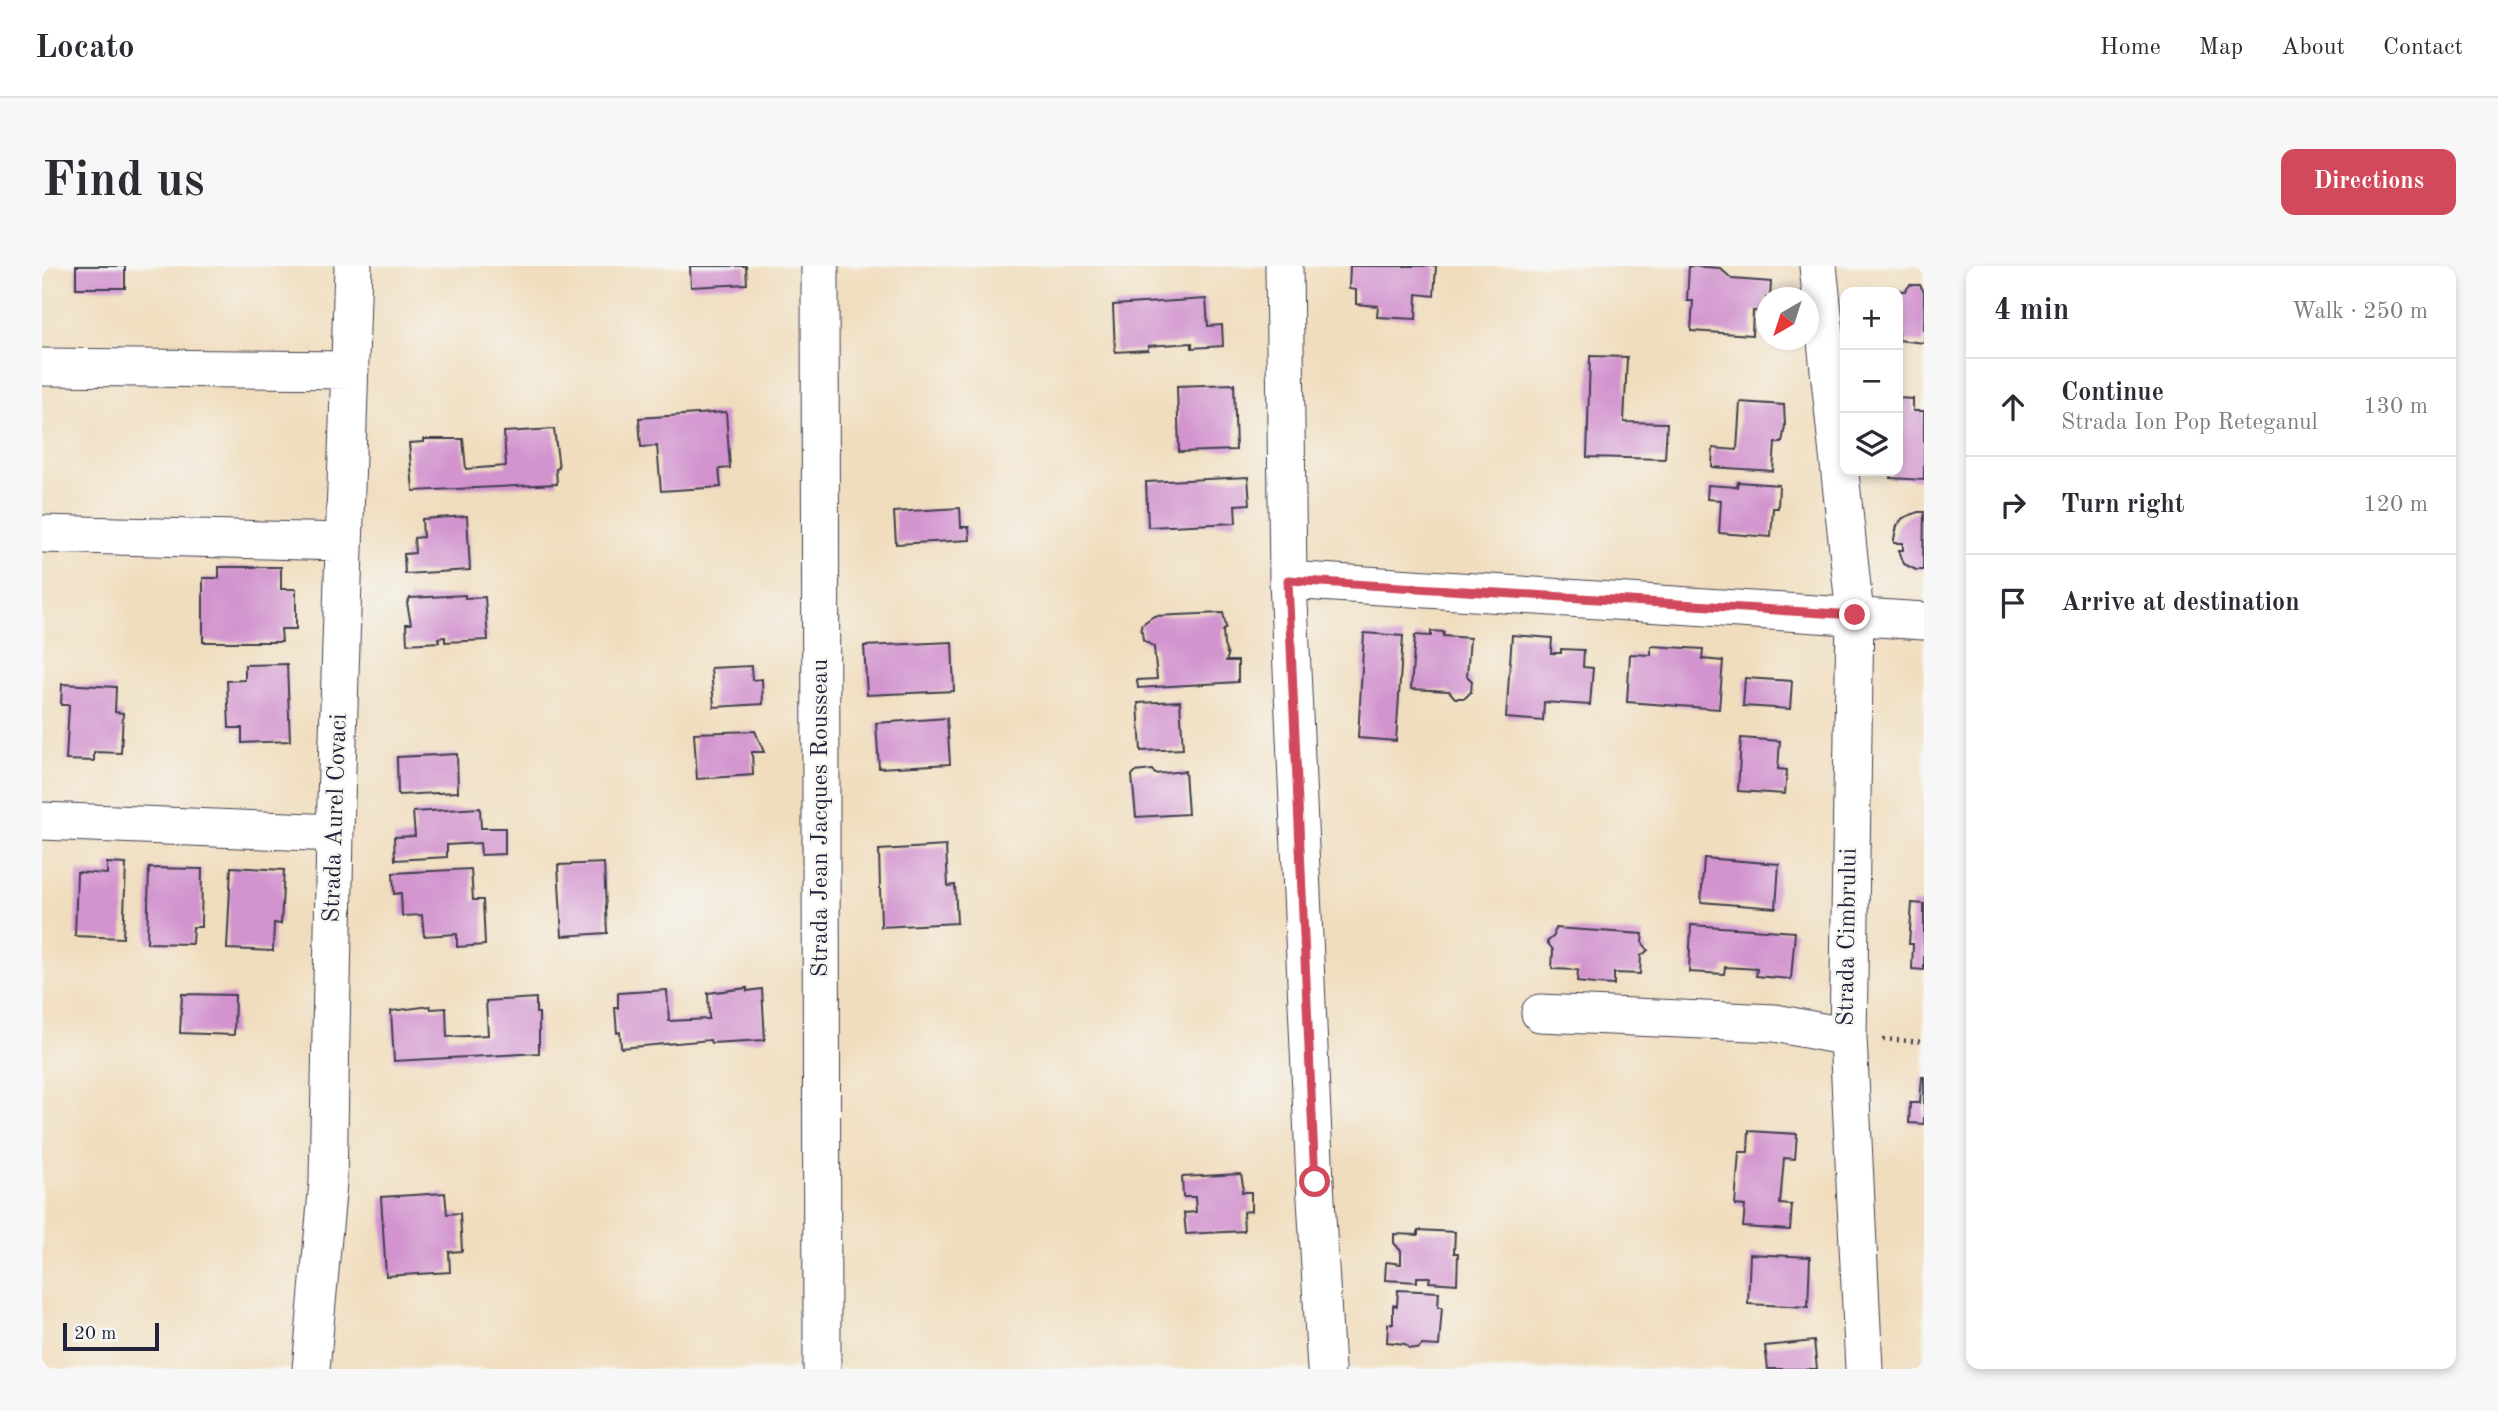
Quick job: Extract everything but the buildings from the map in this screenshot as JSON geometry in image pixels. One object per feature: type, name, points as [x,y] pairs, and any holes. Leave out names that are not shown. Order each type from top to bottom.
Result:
[{"type":"street","name":"Strada Aurel Covaci","points":[[311,1369],[328,1182],[335,833],[353,266]]},
{"type":"street","name":"Strada Jean Jacques Rousseau","points":[[820,266],[822,1369]]},
{"type":"street","points":[[1284,266],[1288,580],[1314,1168],[1326,1369]]},
{"type":"street","name":"Strada Cimbrului","points":[[1540,1013],[1774,1023],[1848,1037],[1855,615],[1818,266]]},
{"type":"street","points":[[42,367],[350,370]]},
{"type":"street","points":[[42,534],[344,542]]},
{"type":"street","points":[[1288,580],[1924,621]]},
{"type":"street","points":[[42,821],[335,833]]},
{"type":"street","points":[[1848,1037],[1864,1369]]},
{"type":"path","points":[[1848,1037],[1924,1041]]},
{"type":"route","points":[[1315,1182],[1288,580],[1855,615]]}]
